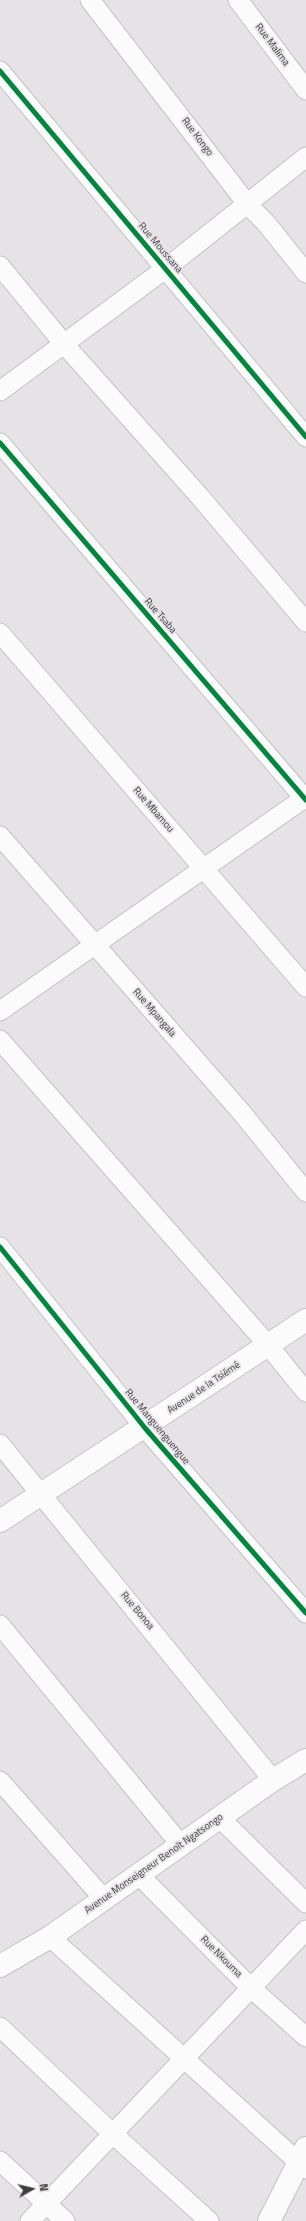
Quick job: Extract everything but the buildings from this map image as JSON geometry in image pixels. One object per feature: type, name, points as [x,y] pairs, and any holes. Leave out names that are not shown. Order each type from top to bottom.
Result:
[{"type":"street","name":"Rue Kongo","points":[[90,0],[248,205],[266,223],[306,273]]},
{"type":"street","name":"Rue Malima","points":[[238,0],[306,90]]},
{"type":"street","name":"Rue Moussana","points":[[0,71],[306,437]]},
{"type":"street","points":[[0,391],[165,269],[248,205],[306,157]]},
{"type":"street","points":[[0,266],[64,344],[201,498],[306,622]]},
{"type":"street","name":"Rue Tsaba","points":[[0,443],[305,799]]},
{"type":"street","name":"Rue Mbamou","points":[[0,633],[306,988]]},
{"type":"street","points":[[0,1011],[305,799]]},
{"type":"street","name":"Rue Mpangala","points":[[0,836],[242,1113],[306,1192]]},
{"type":"street","points":[[0,1040],[268,1345],[306,1392]]},
{"type":"street","name":"Rue Manguenguengue","points":[[0,1247],[145,1428],[306,1613]]},
{"type":"street","name":"Avenue de la Tsiémé","points":[[0,1521],[145,1428],[306,1320]]},
{"type":"street","name":"Rue Bonoa","points":[[0,1444],[150,1626],[273,1780]]},
{"type":"street","points":[[0,1625],[181,1845]]},
{"type":"street","name":"Avenue Monseigneur Benoît Ngatsongo","points":[[0,1966],[50,1937],[273,1780],[306,1760]]},
{"type":"street","points":[[0,1781],[104,1899]]},
{"type":"street","points":[[220,1818],[306,1903]]},
{"type":"street","name":"Rue Nkouma","points":[[139,1875],[251,1988],[306,2037]]},
{"type":"street","points":[[30,2221],[306,1930]]},
{"type":"street","points":[[50,1937],[183,2060],[304,2160],[269,2221]]},
{"type":"street","points":[[0,2027],[113,2134],[210,2221]]},
{"type":"street","points":[[0,2161],[65,2221]]},
{"type":"cycle path","points":[[0,71],[306,437]]},
{"type":"cycle path","points":[[0,443],[306,800]]},
{"type":"cycle path","points":[[0,1247],[145,1428],[306,1613]]}]
